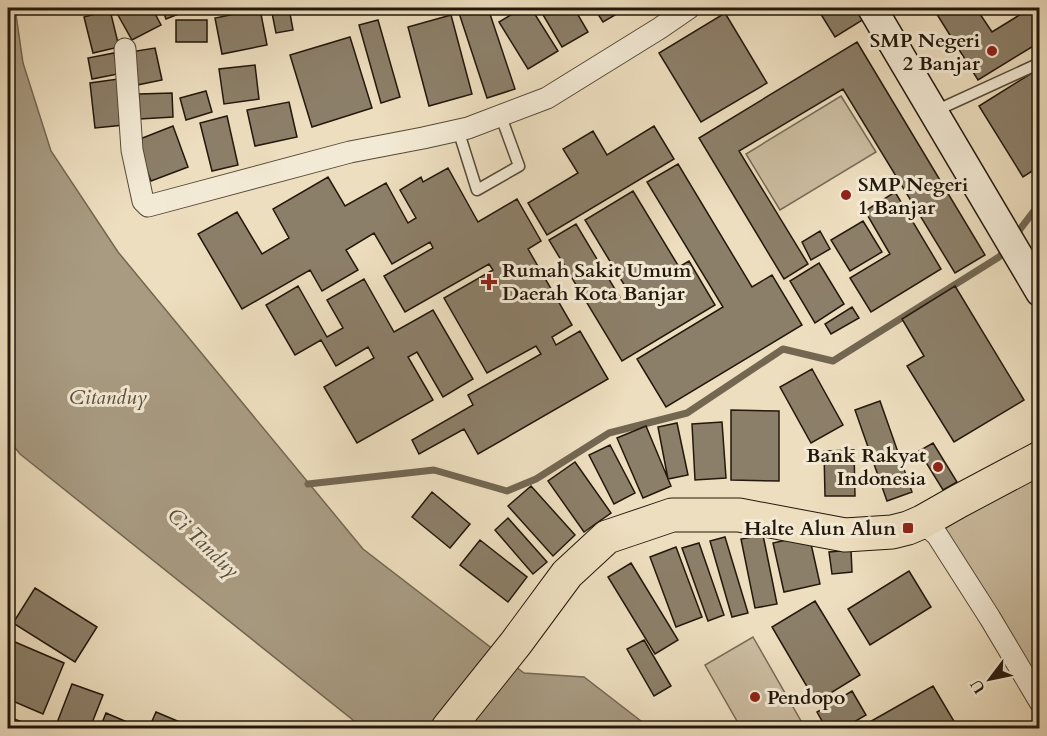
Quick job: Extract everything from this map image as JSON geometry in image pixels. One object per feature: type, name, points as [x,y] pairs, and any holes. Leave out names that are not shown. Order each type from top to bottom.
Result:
[{"type":"highway","points":[[448,729],[567,574],[607,537],[672,515],[739,515],[845,535],[892,532],[931,524],[959,501],[1040,458]]},
{"type":"street","points":[[125,49],[132,150],[142,201],[148,207],[350,152],[468,128],[547,98],[689,8]]},
{"type":"street","points":[[872,8],[1040,292]]},
{"type":"street","points":[[931,524],[1040,702]]},
{"type":"lane","points":[[933,111],[1040,63]]},
{"type":"lane","points":[[456,130],[477,190],[519,166],[500,114]]},
{"type":"shaded area","points":[[841,96],[876,152],[780,210],[746,154]]},
{"type":"shaded area","points":[[1039,471],[1039,687],[945,528]]},
{"type":"shaded area","name":"Pendopo","points":[[753,637],[805,728],[741,728],[705,665]]},
{"type":"water","name":"Citanduy","points":[[8,8],[15,8],[23,63],[51,151],[118,252],[363,549],[524,673],[584,677],[650,728],[363,728],[20,454],[8,439]]},
{"type":"building","points":[[114,8],[152,8],[161,25],[132,40]]},
{"type":"building","points":[[162,8],[185,8],[186,11],[166,19]]},
{"type":"building","points":[[271,8],[289,8],[293,30],[276,33]]},
{"type":"building","points":[[475,8],[488,8],[515,89],[487,98],[459,13]]},
{"type":"building","points":[[522,8],[531,8],[558,51],[528,69],[499,22]]},
{"type":"building","points":[[539,8],[574,8],[588,32],[562,47]]},
{"type":"building","points":[[594,8],[627,8],[603,22]]},
{"type":"building","points":[[817,8],[858,8],[864,19],[835,37]]},
{"type":"building","name":"SMP Negeri 2 Banjar","points":[[933,8],[976,8],[992,32],[1031,8],[1040,8],[1040,42],[978,80]]},
{"type":"building","points":[[260,9],[267,45],[222,54],[215,18]]},
{"type":"building","points":[[110,10],[119,47],[93,53],[84,17]]},
{"type":"building","points":[[725,13],[767,83],[701,122],[659,53]]},
{"type":"building","points":[[451,15],[472,94],[429,106],[408,27]]},
{"type":"building","points":[[176,20],[207,20],[207,42],[176,42]]},
{"type":"building","points":[[378,20],[400,97],[381,103],[359,25]]},
{"type":"building","points":[[350,37],[372,108],[312,127],[290,55]]},
{"type":"building","points":[[857,42],[985,255],[955,273],[843,89],[739,151],[808,264],[784,279],[699,138]]},
{"type":"building","points":[[155,48],[162,80],[137,85],[130,52]]},
{"type":"building","points":[[114,53],[118,74],[92,79],[88,58]]},
{"type":"building","points":[[255,65],[259,99],[224,104],[219,69]]},
{"type":"building","points":[[1035,71],[1040,79],[1040,166],[1023,177],[979,106]]},
{"type":"building","points":[[118,79],[124,125],[95,128],[90,83]]},
{"type":"building","points":[[206,91],[212,112],[186,120],[180,98]]},
{"type":"building","points":[[172,93],[173,117],[140,119],[139,94]]},
{"type":"building","points":[[289,102],[297,137],[255,146],[247,110]]},
{"type":"building","points":[[227,116],[238,165],[212,171],[200,123]]},
{"type":"building","points":[[173,126],[188,167],[151,181],[135,141]]},
{"type":"building","points":[[654,126],[674,159],[547,235],[528,203],[578,173],[563,149],[593,131],[607,155]]},
{"type":"building","points":[[678,164],[752,287],[772,275],[802,325],[666,407],[637,359],[723,307],[647,182]]},
{"type":"building","points":[[448,168],[478,222],[517,199],[541,241],[528,249],[572,325],[552,337],[556,345],[580,331],[608,379],[478,454],[464,429],[419,454],[412,440],[473,405],[468,395],[541,354],[536,346],[487,373],[444,298],[493,270],[489,264],[405,312],[384,276],[433,248],[430,242],[392,264],[374,233],[346,250],[358,270],[322,291],[310,270],[242,309],[198,234],[237,212],[262,254],[289,238],[273,209],[328,177],[345,206],[386,183],[408,223],[416,218],[400,190],[421,177],[423,182]]},
{"type":"building","points":[[633,191],[679,267],[689,261],[715,305],[622,361],[549,240],[576,224],[622,301],[631,296],[585,220]]},
{"type":"building","points":[[895,192],[941,269],[871,312],[850,278],[890,254],[865,211]]},
{"type":"building","points":[[863,221],[882,252],[850,271],[831,240]]},
{"type":"building","points":[[820,231],[830,249],[811,260],[802,242]]},
{"type":"building","points":[[819,263],[844,304],[815,323],[790,281]]},
{"type":"building","points":[[364,279],[394,332],[433,310],[473,379],[443,397],[417,352],[408,357],[433,400],[357,443],[324,387],[374,358],[368,347],[336,366],[321,340],[295,355],[266,305],[298,286],[327,337],[343,328],[327,300]]},
{"type":"building","name":"Bank Rakyat Indonesia","points":[[955,286],[1024,400],[954,442],[907,366],[924,356],[902,319]]},
{"type":"building","points":[[852,307],[859,318],[831,334],[825,324]]},
{"type":"building","points":[[812,369],[843,425],[811,443],[780,387]]},
{"type":"building","points":[[880,401],[912,492],[887,501],[855,410]]},
{"type":"building","points":[[731,410],[779,411],[779,481],[731,480]]},
{"type":"building","points":[[722,422],[726,478],[695,480],[692,424]]},
{"type":"building","points":[[677,423],[688,475],[668,479],[658,427]]},
{"type":"building","points":[[646,426],[671,486],[643,498],[617,438]]},
{"type":"building","name":"Bank Rakyat Indonesia","points":[[933,443],[957,482],[943,490],[919,451]]},
{"type":"building","points":[[610,445],[635,493],[614,504],[589,455]]},
{"type":"building","points":[[854,450],[855,496],[825,496],[824,451]]},
{"type":"building","points":[[575,462],[611,513],[584,532],[548,481]]},
{"type":"building","points":[[531,486],[575,535],[553,556],[508,506]]},
{"type":"building","points":[[432,492],[470,524],[450,548],[412,517]]},
{"type":"building","points":[[508,518],[547,562],[533,574],[495,530]]},
{"type":"building","points":[[763,535],[777,604],[755,608],[741,539]]},
{"type":"building","points":[[809,535],[820,584],[784,592],[773,543]]},
{"type":"building","points":[[725,537],[748,613],[732,617],[710,541]]},
{"type":"building","points":[[480,540],[527,577],[508,602],[460,565]]},
{"type":"building","points":[[699,543],[724,615],[708,621],[682,548]]},
{"type":"building","points":[[676,547],[702,617],[676,627],[650,557]]},
{"type":"building","points":[[851,550],[852,572],[832,574],[829,552]]},
{"type":"building","points":[[631,563],[678,640],[655,654],[608,577]]},
{"type":"building","points":[[909,571],[931,607],[870,645],[848,609]]},
{"type":"building","points":[[35,588],[97,627],[75,662],[13,623]]},
{"type":"building","points":[[815,601],[860,675],[816,702],[772,627]]},
{"type":"building","points":[[8,639],[64,663],[43,714],[8,699]]},
{"type":"building","points":[[644,640],[671,686],[654,696],[627,649]]},
{"type":"building","points":[[72,684],[103,695],[90,728],[55,728]]},
{"type":"building","name":"Pendopo","points":[[933,686],[958,728],[859,728]]},
{"type":"building","points":[[852,691],[866,715],[844,728],[826,728],[817,712]]},
{"type":"building","points":[[156,712],[194,728],[149,728]]},
{"type":"building","points":[[106,713],[141,728],[100,728]]},
{"type":"building","points":[[8,717],[31,725],[29,728],[8,728]]},
{"type":"waterway","points":[[1014,237],[1034,211],[1040,208]]},
{"type":"waterway","points":[[308,484],[434,470],[507,491],[536,479],[609,433],[687,413],[783,349],[833,361],[999,257],[1006,249]]},
{"type":"place","name":"SMP Negeri 2 Banjar","points":[[992,51]]},
{"type":"place","name":"SMP Negeri 1 Banjar","points":[[846,195]]},
{"type":"place","name":"Rumah Sakit Umum Daerah Kota Banjar","points":[[489,282]]},
{"type":"place","name":"Bank Rakyat Indonesia","points":[[938,467]]},
{"type":"place","name":"Halte Alun Alun","points":[[908,528]]},
{"type":"place","name":"Pendopo","points":[[755,697]]},
{"type":"water label","name":"Ci Tanduy","points":[[203,543]]}]
